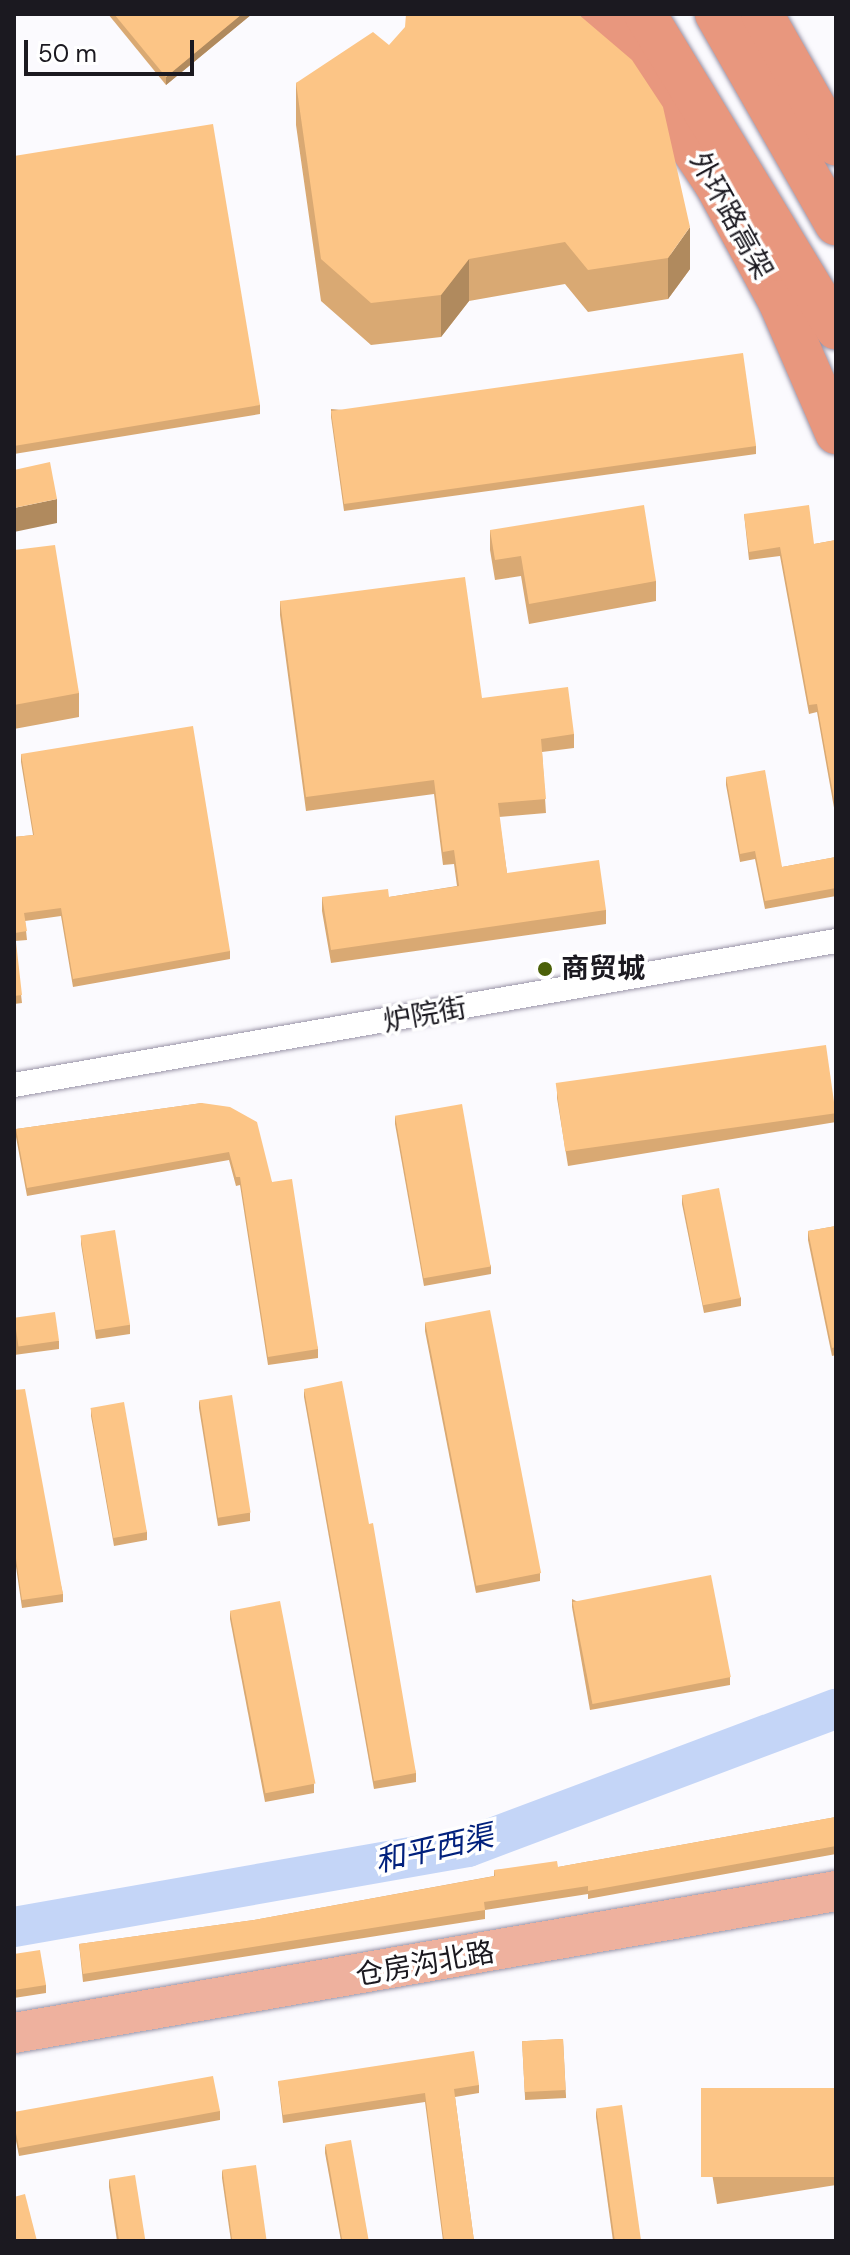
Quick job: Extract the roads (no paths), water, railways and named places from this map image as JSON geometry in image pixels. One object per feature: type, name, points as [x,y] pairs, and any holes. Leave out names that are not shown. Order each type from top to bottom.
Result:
[{"type":"highway","name":"外环路高架","points":[[602,14],[716,185],[779,301],[836,433]]},
{"type":"highway","name":"外环路高架","points":[[645,14],[836,328]]},
{"type":"highway","points":[[732,20],[836,144]]},
{"type":"highway","points":[[732,20],[836,224]]},
{"type":"main road","name":"仓房沟北路","points":[[14,2033],[836,1891]]},
{"type":"main road","name":"仓房沟北路","points":[[14,2056],[836,1916]]},
{"type":"street","name":"炉院街","points":[[14,1085],[836,941]]},
{"type":"waterway","name":"和平西渠","points":[[14,1927],[468,1847],[836,1709]]},
{"type":"place","name":"商贸城","points":[[545,969]]}]
